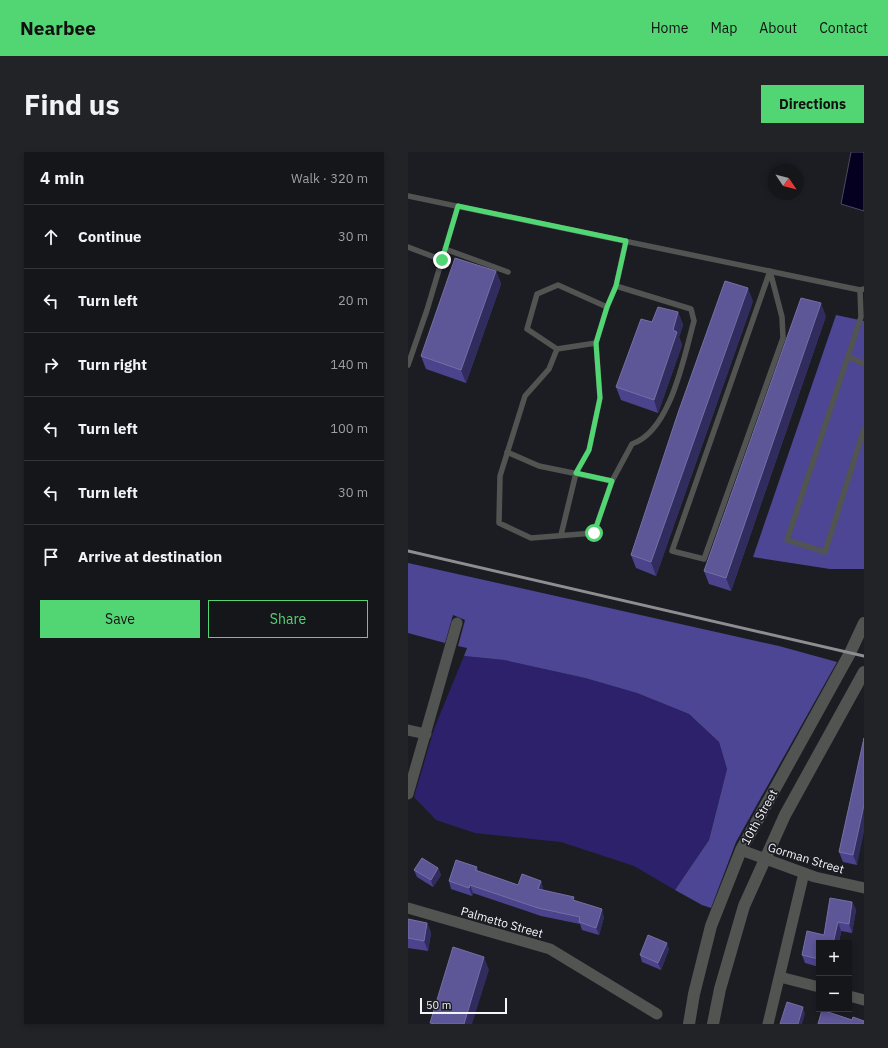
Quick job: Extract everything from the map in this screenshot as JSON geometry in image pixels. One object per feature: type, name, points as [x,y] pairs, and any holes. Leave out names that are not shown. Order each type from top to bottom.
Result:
[{"type":"street","points":[[408,794],[457,623]]},
{"type":"street","name":"10th Street","points":[[689,1024],[694,994],[711,926],[741,850],[850,652],[864,623]]},
{"type":"street","name":"10th Street","points":[[713,1024],[735,935],[744,906],[785,815],[864,672]]},
{"type":"street","points":[[826,695],[845,705]]},
{"type":"street","points":[[408,730],[426,734]]},
{"type":"street","name":"Gorman Street","points":[[741,850],[804,873],[864,888]]},
{"type":"street","points":[[768,1024],[804,873]]},
{"type":"street","name":"Palmetto Street","points":[[408,908],[550,949],[657,1014]]},
{"type":"street","points":[[780,977],[816,986]]},
{"type":"street","points":[[852,997],[864,1000]]},
{"type":"lane","points":[[408,196],[862,289],[861,317],[787,540],[826,552],[864,429]]},
{"type":"lane","points":[[408,365],[458,206]]},
{"type":"lane","points":[[561,536],[576,473],[589,450],[600,398],[596,343],[607,307],[616,286],[626,241]]},
{"type":"lane","points":[[408,247],[442,260]]},
{"type":"lane","points":[[445,249],[508,272]]},
{"type":"lane","points":[[770,271],[782,317],[783,338],[704,559],[672,551],[770,271]]},
{"type":"lane","points":[[596,343],[557,349],[527,329],[536,294],[558,286],[607,307]]},
{"type":"lane","points":[[557,349],[549,368],[525,396],[500,476],[499,523],[531,538],[594,533],[612,481],[632,444],[642,440],[650,432],[672,400],[694,321],[691,309],[616,286]]},
{"type":"lane","points":[[848,356],[864,364]]},
{"type":"lane","points":[[507,452],[539,466],[612,481]]},
{"type":"shaded area","points":[[851,152],[864,152],[864,211],[841,204]]},
{"type":"shaded area","points":[[836,315],[864,321],[864,569],[830,569],[753,557]]},
{"type":"shaded area","points":[[408,563],[779,646],[837,662],[736,842],[711,908],[702,905],[675,890],[709,840],[727,769],[719,742],[689,714],[637,693],[585,678],[504,660],[464,656],[467,648],[458,646],[465,620],[453,615],[445,643],[408,633]]},
{"type":"shaded area","points":[[464,656],[504,660],[585,678],[637,693],[689,714],[719,742],[727,769],[709,840],[675,890],[634,866],[561,842],[475,833],[436,820],[414,797],[434,729]]},
{"type":"building","points":[[455,258],[496,271],[461,370],[421,356]]},
{"type":"building","points":[[725,281],[748,288],[651,562],[631,555],[678,413]]},
{"type":"building","points":[[801,298],[821,303],[726,578],[704,571]]},
{"type":"building","points":[[658,307],[678,312],[673,330],[677,332],[654,400],[616,387],[641,319],[652,322]]},
{"type":"building","points":[[864,738],[864,805],[853,855],[839,852]]},
{"type":"building","points":[[422,858],[438,868],[431,880],[414,870]]},
{"type":"building","points":[[456,860],[477,867],[475,870],[518,885],[522,874],[541,881],[538,889],[574,897],[573,900],[602,909],[596,928],[579,922],[580,917],[538,908],[470,885],[469,888],[449,881]]},
{"type":"building","points":[[830,898],[852,902],[849,924],[838,922],[834,940],[816,940],[816,958],[802,955],[807,931],[824,935]]},
{"type":"building","points":[[408,919],[427,923],[424,941],[408,938]]},
{"type":"building","points":[[648,935],[667,943],[658,963],[640,955]]},
{"type":"building","points":[[453,947],[484,957],[464,1024],[430,1023]]},
{"type":"building","points":[[787,1002],[803,1007],[798,1024],[780,1024]]},
{"type":"building","points":[[821,1012],[828,1012],[852,1020],[853,1017],[864,1021],[864,1024],[818,1024]]},
{"type":"railway","points":[[408,551],[864,656]]},
{"type":"route","points":[[442,260],[458,206],[626,241],[616,286],[607,307],[596,343],[600,398],[589,450],[576,473],[612,481],[594,533]]}]
